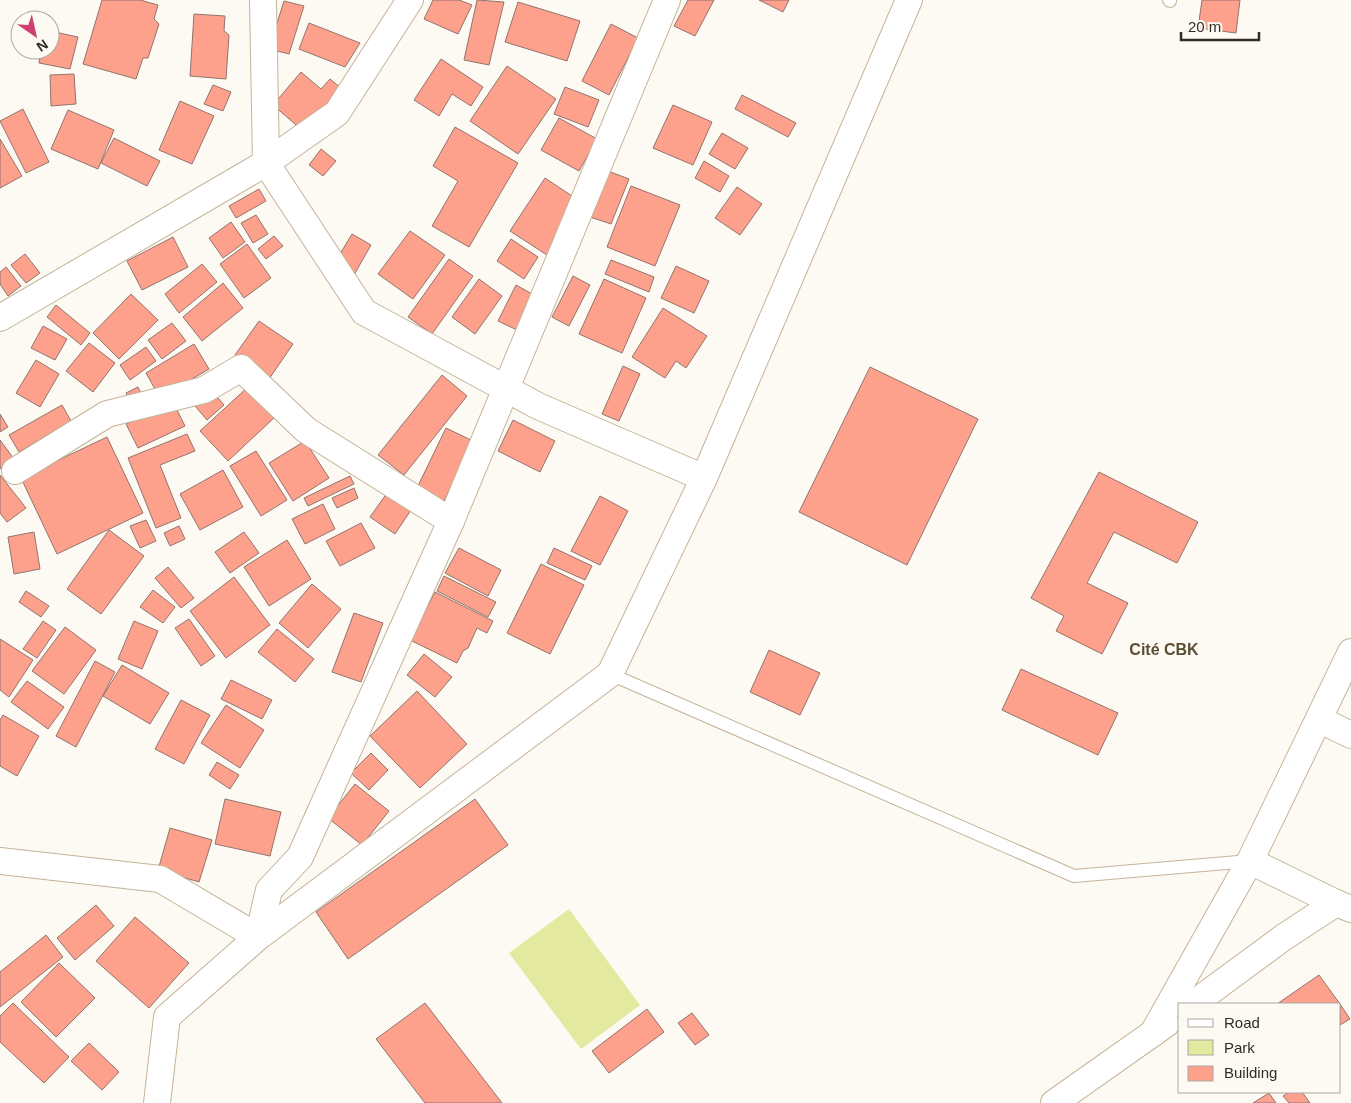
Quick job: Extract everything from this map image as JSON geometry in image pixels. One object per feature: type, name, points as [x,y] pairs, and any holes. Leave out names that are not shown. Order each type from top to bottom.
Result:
[{"type":"street","points":[[263,0],[266,164],[364,312],[538,406],[704,478]]},
{"type":"street","points":[[0,318],[266,164],[337,113],[410,0]]},
{"type":"street","points":[[258,937],[269,890],[300,857],[451,521],[667,0]]},
{"type":"street","points":[[157,1103],[167,1017],[258,937],[610,674],[704,478],[909,0]]},
{"type":"street","points":[[15,471],[107,414],[204,390],[241,368],[306,430],[451,521]]},
{"type":"street","points":[[1153,1034],[1250,861],[1320,720],[1351,652]]},
{"type":"street","points":[[1320,720],[1351,735]]},
{"type":"street","points":[[0,860],[160,879],[258,937]]},
{"type":"street","points":[[1250,861],[1344,906]]},
{"type":"street","points":[[1194,1003],[1284,937],[1344,906]]},
{"type":"street","points":[[1054,1103],[1178,1015]]},
{"type":"lane","points":[[610,674],[1074,876],[1250,861]]},
{"type":"green space","points":[[569,909],[640,1005],[581,1049],[509,953]]},
{"type":"building","points":[[102,0],[140,0],[158,5],[154,19],[159,24],[148,58],[143,58],[136,79],[83,64]]},
{"type":"building","points":[[433,0],[459,0],[472,5],[458,34],[424,19]]},
{"type":"building","points":[[477,0],[504,2],[489,65],[464,60]]},
{"type":"building","points":[[688,0],[714,0],[695,36],[674,26]]},
{"type":"building","points":[[759,0],[789,0],[783,12]]},
{"type":"building","points":[[1202,0],[1240,0],[1236,33],[1198,28]]},
{"type":"building","points":[[284,1],[304,6],[289,54],[269,49]]},
{"type":"building","points":[[518,2],[580,21],[567,61],[505,42]]},
{"type":"building","points":[[194,14],[225,16],[224,31],[229,35],[226,79],[190,76]]},
{"type":"building","points":[[309,23],[360,43],[345,67],[299,49]]},
{"type":"building","points":[[611,24],[638,38],[609,95],[582,81]]},
{"type":"building","points":[[60,33],[78,37],[70,69],[39,63],[39,60],[60,60]]},
{"type":"building","points":[[441,59],[483,87],[471,106],[452,94],[439,116],[414,100]]},
{"type":"building","points":[[507,66],[556,99],[518,154],[470,121]]},
{"type":"building","points":[[301,72],[321,89],[330,79],[341,88],[303,131],[273,105]]},
{"type":"building","points":[[74,74],[76,104],[51,106],[50,75]]},
{"type":"building","points":[[213,85],[231,92],[223,111],[204,104]]},
{"type":"building","points":[[565,87],[599,100],[588,127],[554,114]]},
{"type":"building","points":[[742,95],[796,123],[788,137],[735,109]]},
{"type":"building","points":[[180,101],[214,116],[192,164],[159,150]]},
{"type":"building","points":[[673,105],[712,122],[693,165],[653,148]]},
{"type":"building","points":[[23,109],[49,162],[26,173],[0,121]]},
{"type":"building","points":[[68,110],[114,130],[98,169],[51,149]]},
{"type":"building","points":[[559,118],[597,139],[579,171],[541,150]]},
{"type":"building","points":[[455,127],[518,163],[469,247],[432,226],[458,181],[433,166]]},
{"type":"building","points":[[722,133],[748,148],[735,169],[709,154]]},
{"type":"building","points":[[114,138],[160,161],[147,186],[101,163]]},
{"type":"building","points":[[0,139],[22,176],[0,188]]},
{"type":"building","points":[[321,149],[336,161],[323,176],[309,165]]},
{"type":"building","points":[[704,161],[729,176],[720,192],[695,178]]},
{"type":"building","points":[[608,171],[629,179],[611,224],[590,217]]},
{"type":"building","points":[[545,178],[581,202],[547,255],[510,231]]},
{"type":"building","points":[[631,186],[680,205],[655,266],[607,247]]},
{"type":"building","points":[[737,187],[762,204],[740,235],[715,218]]},
{"type":"building","points":[[259,189],[266,201],[236,218],[229,206]]},
{"type":"building","points":[[256,215],[268,234],[253,243],[241,223]]},
{"type":"building","points":[[231,222],[245,242],[223,258],[209,238]]},
{"type":"building","points":[[410,231],[445,255],[413,299],[378,274]]},
{"type":"building","points":[[352,234],[371,245],[354,275],[334,264]]},
{"type":"building","points":[[274,236],[283,246],[266,259],[258,249]]},
{"type":"building","points":[[173,237],[188,267],[142,290],[127,261]]},
{"type":"building","points":[[511,239],[538,257],[524,279],[497,261]]},
{"type":"building","points":[[247,244],[271,278],[244,298],[220,264]]},
{"type":"building","points":[[25,254],[40,273],[26,283],[11,265]]},
{"type":"building","points":[[449,259],[473,276],[432,334],[408,317]]},
{"type":"building","points":[[611,260],[654,277],[649,292],[605,274]]},
{"type":"building","points":[[202,264],[217,282],[179,313],[165,294]]},
{"type":"building","points":[[676,266],[709,281],[694,313],[661,298]]},
{"type":"building","points":[[6,267],[21,286],[8,296],[0,284],[0,272]]},
{"type":"building","points":[[573,276],[590,285],[569,326],[552,317]]},
{"type":"building","points":[[479,279],[502,296],[475,334],[452,317]]},
{"type":"building","points":[[604,279],[646,298],[622,353],[579,334]]},
{"type":"building","points":[[223,283],[243,308],[202,341],[183,317]]},
{"type":"building","points":[[516,285],[534,295],[517,330],[498,321]]},
{"type":"building","points":[[131,294],[158,320],[119,359],[93,333]]},
{"type":"building","points":[[56,305],[90,333],[81,345],[47,317]]},
{"type":"building","points":[[663,308],[707,336],[686,368],[676,361],[665,378],[632,357]]},
{"type":"building","points":[[259,321],[293,344],[269,379],[235,355]]},
{"type":"building","points":[[172,323],[186,341],[162,359],[148,340]]},
{"type":"building","points":[[43,326],[67,339],[55,360],[31,348]]},
{"type":"building","points":[[89,343],[115,363],[93,392],[66,371]]},
{"type":"building","points":[[194,344],[209,369],[160,398],[146,373]]},
{"type":"building","points":[[146,347],[156,361],[130,380],[120,365]]},
{"type":"building","points":[[36,360],[59,374],[40,407],[16,393]]},
{"type":"building","points":[[623,366],[640,374],[619,421],[602,414]]},
{"type":"building","points":[[870,367],[978,419],[907,565],[799,512]]},
{"type":"building","points":[[442,375],[467,396],[404,475],[378,455]]},
{"type":"building","points":[[249,386],[276,416],[228,461],[200,431]]},
{"type":"building","points":[[138,387],[144,400],[133,406],[126,393]]},
{"type":"building","points":[[212,391],[224,405],[207,420],[195,406]]},
{"type":"building","points":[[173,402],[185,426],[138,448],[126,424]]},
{"type":"building","points":[[62,405],[71,421],[19,452],[9,435]]},
{"type":"building","points":[[0,414],[8,427],[0,432]]},
{"type":"building","points":[[513,420],[555,441],[540,472],[498,451]]},
{"type":"building","points":[[446,428],[473,441],[444,501],[417,488]]},
{"type":"building","points":[[187,434],[195,451],[160,465],[181,518],[156,528],[128,458]]},
{"type":"building","points":[[107,437],[143,513],[57,554],[21,478]]},
{"type":"building","points":[[0,440],[14,459],[0,469]]},
{"type":"building","points":[[305,441],[329,478],[293,501],[269,463]]},
{"type":"building","points":[[256,451],[287,500],[261,516],[230,466]]},
{"type":"building","points":[[223,470],[243,507],[200,530],[180,494]]},
{"type":"building","points":[[1099,472],[1198,522],[1177,563],[1114,532],[1087,583],[1128,603],[1102,654],[1056,631],[1064,616],[1031,598]]},
{"type":"building","points":[[0,475],[26,508],[7,522],[0,513]]},
{"type":"building","points":[[350,476],[354,484],[308,506],[304,498]]},
{"type":"building","points":[[354,488],[358,498],[337,508],[332,498]]},
{"type":"building","points":[[387,493],[411,510],[395,534],[370,517]]},
{"type":"building","points":[[600,496],[628,511],[600,565],[571,551]]},
{"type":"building","points":[[323,504],[335,529],[305,544],[292,519]]},
{"type":"building","points":[[146,520],[156,541],[140,548],[130,526]]},
{"type":"building","points":[[361,523],[375,548],[340,566],[326,541]]},
{"type":"building","points":[[179,526],[185,539],[170,546],[164,533]]},
{"type":"building","points":[[109,530],[144,556],[101,614],[67,589]]},
{"type":"building","points":[[34,532],[40,569],[14,574],[8,537]]},
{"type":"building","points":[[244,532],[259,553],[230,573],[215,552]]},
{"type":"building","points":[[287,540],[311,579],[269,606],[244,567]]},
{"type":"building","points":[[459,548],[501,570],[488,596],[445,573]]},
{"type":"building","points":[[554,548],[592,566],[585,580],[547,563]]},
{"type":"building","points":[[541,564],[584,585],[550,654],[507,633]]},
{"type":"building","points":[[168,567],[194,598],[181,608],[155,578]]},
{"type":"building","points":[[444,576],[496,602],[488,617],[437,591]]},
{"type":"building","points":[[234,577],[270,625],[226,658],[190,611]]},
{"type":"building","points":[[312,584],[341,609],[308,648],[279,623]]},
{"type":"building","points":[[153,590],[175,607],[163,623],[140,607]]},
{"type":"building","points":[[26,591],[49,606],[41,617],[19,602]]},
{"type":"building","points":[[435,592],[493,621],[487,633],[477,628],[468,648],[463,651],[457,663],[410,640]]},
{"type":"building","points":[[354,613],[383,623],[361,682],[332,672]]},
{"type":"building","points":[[189,619],[215,656],[201,666],[175,628]]},
{"type":"building","points":[[43,621],[56,630],[37,658],[23,649]]},
{"type":"building","points":[[134,621],[158,631],[142,669],[118,659]]},
{"type":"building","points":[[65,627],[96,650],[64,694],[32,671]]},
{"type":"building","points":[[277,629],[314,659],[295,682],[258,652]]},
{"type":"building","points":[[0,639],[33,660],[9,697],[0,690]]},
{"type":"building","points":[[769,650],[820,673],[800,715],[750,692]]},
{"type":"building","points":[[424,654],[452,677],[435,697],[407,675]]},
{"type":"building","points":[[95,661],[115,672],[76,747],[56,736]]},
{"type":"building","points":[[122,665],[169,693],[150,724],[103,696]]},
{"type":"building","points":[[1021,669],[1118,713],[1098,755],[1002,710]]},
{"type":"building","points":[[231,680],[272,700],[262,719],[221,699]]},
{"type":"building","points":[[27,681],[64,707],[48,729],[11,702]]},
{"type":"building","points":[[417,691],[467,744],[420,788],[370,736]]},
{"type":"building","points":[[181,700],[210,715],[184,764],[155,749]]},
{"type":"building","points":[[226,705],[264,730],[240,768],[201,743]]},
{"type":"building","points":[[3,715],[39,736],[17,776],[0,766],[0,720]]},
{"type":"building","points":[[371,753],[388,770],[369,790],[351,773]]},
{"type":"building","points":[[217,762],[239,775],[230,789],[209,775]]},
{"type":"building","points":[[355,784],[389,811],[362,845],[328,818]]},
{"type":"building","points":[[225,799],[281,812],[270,856],[215,844]]},
{"type":"building","points":[[475,799],[508,845],[348,959],[316,912]]},
{"type":"building","points":[[170,828],[212,840],[199,882],[158,870]]},
{"type":"building","points":[[96,905],[114,926],[75,960],[57,938]]},
{"type":"building","points":[[135,917],[189,963],[149,1008],[96,961]]},
{"type":"building","points":[[46,935],[63,957],[0,1007],[0,972]]},
{"type":"building","points":[[59,963],[95,998],[56,1037],[21,1002]]},
{"type":"building","points":[[1319,975],[1339,1003],[1278,1003]]},
{"type":"building","points":[[13,1003],[69,1057],[44,1083],[0,1042],[0,1016]]},
{"type":"building","points":[[425,1003],[502,1103],[425,1103],[376,1039]]},
{"type":"building","points":[[1341,1006],[1350,1019],[1341,1024]]},
{"type":"building","points":[[647,1009],[664,1032],[609,1073],[592,1051]]},
{"type":"building","points":[[692,1013],[709,1035],[695,1045],[678,1023]]},
{"type":"building","points":[[89,1043],[119,1072],[102,1090],[71,1061]]},
{"type":"building","points":[[1269,1093],[1276,1103],[1253,1103]]},
{"type":"building","points":[[1288,1093],[1303,1093],[1310,1103],[1289,1103],[1283,1096]]},
{"type":"district","name":"Cité CBK","points":[[1164,649]]}]
